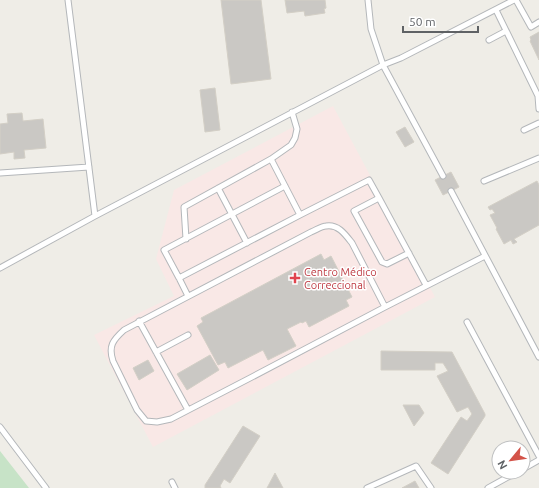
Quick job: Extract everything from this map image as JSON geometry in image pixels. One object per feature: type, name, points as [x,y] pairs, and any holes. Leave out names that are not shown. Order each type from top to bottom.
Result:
[{"type":"lane","points":[[68,0],[95,216]]},
{"type":"lane","points":[[368,0],[371,29],[382,65],[443,176]]},
{"type":"lane","points":[[0,268],[95,216],[382,65],[401,58],[515,0],[531,27],[539,22]]},
{"type":"lane","points":[[496,10],[538,96],[539,109]]},
{"type":"lane","points":[[488,40],[506,31]]},
{"type":"lane","points":[[186,238],[184,207],[271,159],[291,145],[295,138],[296,129],[292,112]]},
{"type":"lane","points":[[524,130],[539,123]]},
{"type":"lane","points":[[484,181],[539,158]]},
{"type":"lane","points":[[271,159],[300,215]]},
{"type":"lane","points":[[0,173],[89,167]]},
{"type":"lane","points":[[179,278],[369,180],[426,285]]},
{"type":"lane","points":[[188,296],[164,250],[285,186]]},
{"type":"lane","points":[[218,188],[247,243]]},
{"type":"lane","points":[[451,191],[485,256],[536,346],[539,357]]},
{"type":"lane","points":[[379,198],[354,211],[382,262],[387,264],[409,252]]},
{"type":"lane","points":[[385,307],[346,234],[338,227],[327,226],[311,232],[139,321],[124,330],[115,338],[111,346],[110,354],[137,410],[146,421],[157,422],[171,419],[252,377],[385,307],[426,285],[485,256]]},
{"type":"lane","points":[[139,321],[188,410]]},
{"type":"lane","points":[[467,322],[539,456]]},
{"type":"lane","points":[[156,352],[188,335]]},
{"type":"lane","points":[[0,427],[46,488]]},
{"type":"lane","points":[[367,488],[416,466],[431,488]]},
{"type":"lane","points":[[488,488],[502,480]]},
{"type":"lane","points":[[172,482],[176,488]]},
{"type":"shaded area","name":"Centro Médico Correccional","points":[[333,106],[435,297],[153,447],[94,335],[174,296],[156,259],[174,190]]},
{"type":"green space","points":[[0,451],[29,488],[0,488]]},
{"type":"building","points":[[221,0],[261,0],[271,79],[231,84]]},
{"type":"building","points":[[285,0],[325,0],[325,13],[305,16],[304,11],[287,13]]},
{"type":"building","points":[[539,32],[539,60],[530,41],[530,37]]},
{"type":"building","points":[[215,88],[220,130],[205,132],[200,90]]},
{"type":"building","points":[[22,113],[23,121],[43,119],[46,148],[24,150],[25,158],[14,159],[14,152],[0,154],[0,124],[8,123],[7,114]]},
{"type":"building","points":[[405,127],[414,142],[405,147],[396,132]]},
{"type":"building","points":[[451,172],[459,187],[443,195],[435,180]]},
{"type":"building","points":[[537,181],[539,185],[539,225],[514,239],[517,242],[513,244],[511,240],[504,244],[490,215],[495,213],[488,207]]},
{"type":"building","points":[[321,254],[324,260],[331,256],[352,297],[346,300],[349,306],[309,327],[306,321],[287,329],[296,346],[268,360],[263,350],[228,368],[225,362],[218,365],[197,326],[203,322],[201,318]]},
{"type":"building","points":[[381,351],[452,352],[485,416],[448,474],[431,463],[461,417],[467,421],[472,414],[468,407],[457,412],[437,376],[448,371],[443,363],[435,363],[435,370],[381,370]]},
{"type":"building","points":[[210,355],[219,370],[187,390],[177,374]]},
{"type":"building","points":[[148,360],[154,371],[139,380],[133,368]]},
{"type":"building","points":[[403,405],[419,405],[424,413],[414,426]]},
{"type":"building","points":[[243,426],[260,436],[230,483],[224,479],[220,486],[221,488],[205,488],[205,485]]},
{"type":"building","points":[[275,473],[283,488],[267,488]]},
{"type":"building","points":[[415,481],[419,488],[402,488]]},
{"type":"place","name":"Centro Médico Correccional","points":[[295,278]]}]
